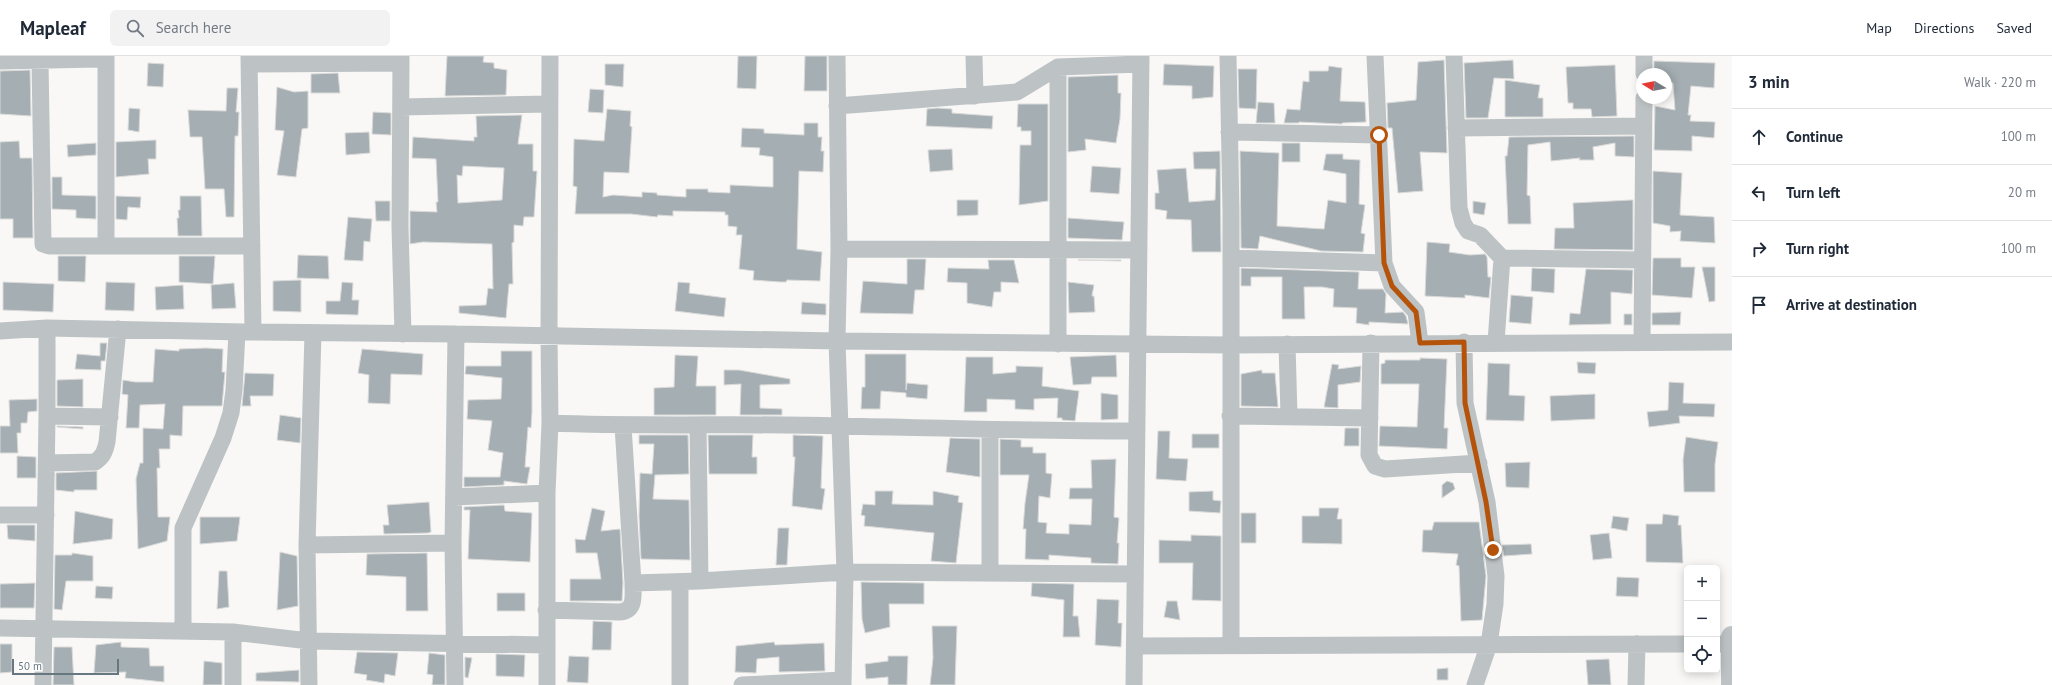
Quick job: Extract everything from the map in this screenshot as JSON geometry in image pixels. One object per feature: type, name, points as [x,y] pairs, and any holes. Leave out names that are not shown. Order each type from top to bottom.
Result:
[{"type":"street","points":[[0,61],[98,59],[104,56],[106,246]]},
{"type":"street","points":[[547,685],[547,493],[550,423],[550,56]]},
{"type":"street","points":[[742,685],[843,683],[845,572],[837,341],[839,249],[836,56]]},
{"type":"street","points":[[974,56],[976,96]]},
{"type":"street","points":[[1228,56],[1231,258],[1231,644]]},
{"type":"street","points":[[1376,56],[1384,263],[1392,286],[1416,312],[1420,343]]},
{"type":"street","points":[[1454,56],[1459,208],[1463,223],[1468,231],[1480,235],[1502,258],[1642,260]]},
{"type":"street","points":[[1644,56],[1644,68]]},
{"type":"street","points":[[183,630],[183,528],[223,438],[231,413],[245,332],[252,246],[249,60],[401,60],[400,227],[403,334]]},
{"type":"street","points":[[837,106],[1017,92],[1058,67],[1141,60],[1134,685]]},
{"type":"street","points":[[40,61],[41,241],[43,244],[49,246],[252,246]]},
{"type":"street","points":[[1058,67],[1058,344]]},
{"type":"street","points":[[401,107],[550,104]]},
{"type":"street","points":[[1642,343],[1644,104]]},
{"type":"street","points":[[1456,128],[1643,126]]},
{"type":"street","points":[[1229,132],[1379,135]]},
{"type":"street","points":[[839,249],[1139,250]]},
{"type":"street","points":[[1231,258],[1384,263]]},
{"type":"street","points":[[1496,342],[1502,258]]},
{"type":"street","points":[[0,331],[47,328],[1058,344],[1230,345],[1464,342],[1732,342]]},
{"type":"street","points":[[43,685],[47,463],[47,328]]},
{"type":"street","points":[[47,463],[95,462],[101,458],[107,442],[118,329]]},
{"type":"street","points":[[309,685],[307,545],[313,333]]},
{"type":"street","points":[[455,685],[453,543],[456,334]]},
{"type":"street","points":[[1464,342],[1465,403],[1479,463],[1486,502],[1496,576],[1495,604],[1489,644],[1475,685]]},
{"type":"street","points":[[1371,343],[1369,455],[1374,466],[1385,469],[1479,463]]},
{"type":"street","points":[[1287,344],[1289,416]]},
{"type":"street","points":[[47,416],[110,417]]},
{"type":"street","points":[[1230,416],[1370,418]]},
{"type":"street","points":[[550,423],[622,426],[840,426],[990,430],[1137,431]]},
{"type":"street","points":[[698,425],[700,581]]},
{"type":"street","points":[[546,610],[627,612],[632,603],[633,583],[622,426]]},
{"type":"street","points":[[990,430],[990,573]]},
{"type":"street","points":[[454,497],[547,493]]},
{"type":"street","points":[[0,516],[46,515]]},
{"type":"street","points":[[307,545],[453,543]]},
{"type":"street","points":[[633,583],[700,581],[845,572],[1135,574]]},
{"type":"street","points":[[680,582],[680,685]]},
{"type":"street","points":[[0,628],[183,630],[233,632],[309,641],[547,645]]},
{"type":"street","points":[[233,632],[233,685]]},
{"type":"street","points":[[1732,637],[1732,685]]},
{"type":"street","points":[[1135,646],[1231,644],[1684,644]]},
{"type":"street","points":[[1636,685],[1637,644]]},
{"type":"street","points":[[1720,644],[1732,644]]},
{"type":"building","points":[[447,56],[484,56],[483,62],[494,63],[494,68],[507,70],[506,95],[445,96]]},
{"type":"building","points":[[738,56],[757,56],[756,89],[737,88]]},
{"type":"building","points":[[805,56],[827,56],[827,91],[804,91]]},
{"type":"building","points":[[1444,60],[1447,153],[1420,152],[1423,191],[1398,193],[1392,128],[1388,128],[1387,103],[1416,100],[1418,62]]},
{"type":"building","points":[[1513,60],[1514,79],[1494,78],[1488,118],[1466,118],[1464,63]]},
{"type":"building","points":[[1654,61],[1715,63],[1714,88],[1691,86],[1688,115],[1691,115],[1690,121],[1715,122],[1714,138],[1692,136],[1692,151],[1654,150],[1655,106],[1675,110],[1672,68],[1654,68]]},
{"type":"building","points":[[148,63],[164,64],[163,87],[147,86]]},
{"type":"building","points":[[605,64],[624,64],[623,87],[605,85]]},
{"type":"building","points":[[1164,64],[1214,66],[1213,97],[1192,99],[1192,86],[1163,85]]},
{"type":"building","points":[[1615,65],[1617,116],[1592,117],[1591,109],[1573,109],[1573,103],[1568,103],[1566,67]]},
{"type":"building","points":[[1329,66],[1342,68],[1340,101],[1365,102],[1366,122],[1342,124],[1299,122],[1284,123],[1287,109],[1300,110],[1303,81],[1309,82],[1309,71],[1328,71]]},
{"type":"building","points":[[1238,69],[1257,69],[1256,109],[1239,108]]},
{"type":"building","points":[[30,70],[31,116],[0,114],[0,71]]},
{"type":"building","points":[[338,73],[340,93],[311,93],[311,74]]},
{"type":"building","points":[[1118,75],[1118,93],[1121,93],[1120,119],[1116,143],[1085,139],[1086,150],[1068,152],[1068,77]]},
{"type":"building","points":[[1505,80],[1540,85],[1538,98],[1543,98],[1543,117],[1505,117]]},
{"type":"building","points":[[277,87],[294,92],[308,91],[308,128],[302,129],[296,177],[277,175],[284,131],[275,130]]},
{"type":"building","points":[[227,88],[238,88],[236,112],[239,112],[238,136],[235,136],[234,217],[226,217],[224,189],[205,189],[202,137],[190,137],[188,110],[226,111]]},
{"type":"building","points":[[590,89],[604,90],[603,113],[588,112]]},
{"type":"building","points":[[1258,102],[1274,103],[1275,123],[1256,123]]},
{"type":"building","points":[[1018,104],[1048,104],[1048,201],[1019,205],[1020,145],[1031,145],[1031,131],[1021,131],[1021,127],[1017,127]]},
{"type":"building","points":[[129,108],[140,109],[139,132],[128,130]]},
{"type":"building","points":[[607,109],[631,111],[630,126],[632,127],[629,173],[604,172],[603,197],[613,195],[642,197],[642,192],[657,193],[657,195],[686,197],[686,189],[708,189],[708,192],[730,193],[730,185],[773,187],[773,157],[759,155],[760,148],[741,147],[742,128],[764,129],[764,133],[804,135],[804,123],[818,123],[818,137],[822,137],[821,151],[824,151],[823,172],[799,171],[797,249],[822,252],[820,281],[787,280],[786,282],[780,282],[753,280],[754,271],[739,269],[742,235],[736,235],[737,227],[728,226],[728,215],[725,215],[725,212],[673,211],[673,216],[658,215],[657,217],[631,214],[575,214],[577,187],[573,186],[574,139],[604,141]]},
{"type":"building","points":[[927,109],[952,109],[952,113],[993,116],[992,129],[926,126]]},
{"type":"building","points":[[373,112],[391,113],[391,135],[372,134]]},
{"type":"building","points":[[522,115],[518,144],[533,144],[533,171],[537,171],[534,217],[524,217],[523,226],[514,225],[514,242],[512,243],[513,284],[509,284],[506,318],[459,313],[459,306],[486,305],[488,288],[493,289],[492,244],[423,242],[410,244],[410,211],[437,212],[436,202],[438,202],[436,159],[412,158],[413,137],[474,141],[474,137],[477,137],[476,116]],"holes":[[[463,166],[504,168],[502,200],[458,203],[457,175],[462,176]]]},
{"type":"building","points":[[369,132],[370,153],[346,155],[345,133]]},
{"type":"building","points":[[1634,136],[1634,157],[1615,156],[1615,143],[1593,147],[1594,160],[1579,160],[1580,158],[1551,161],[1550,142],[1528,145],[1527,195],[1530,196],[1531,224],[1508,224],[1505,156],[1507,156],[1509,137]]},
{"type":"building","points":[[156,140],[156,159],[148,159],[149,174],[116,177],[116,142]]},
{"type":"building","points":[[19,141],[20,158],[32,158],[33,238],[13,238],[13,219],[0,219],[0,142]]},
{"type":"building","points":[[96,143],[96,155],[68,157],[67,145]]},
{"type":"building","points":[[1282,143],[1300,143],[1300,162],[1282,162]]},
{"type":"building","points":[[952,149],[953,170],[930,172],[928,150]]},
{"type":"building","points":[[1220,151],[1221,252],[1192,252],[1191,220],[1166,219],[1167,211],[1155,209],[1155,193],[1159,193],[1157,170],[1186,168],[1189,202],[1215,200],[1216,169],[1194,169],[1193,152]]},
{"type":"building","points":[[1240,151],[1279,153],[1277,226],[1324,229],[1328,200],[1346,203],[1346,174],[1323,170],[1326,154],[1343,154],[1343,159],[1360,160],[1359,204],[1365,205],[1361,233],[1365,234],[1363,252],[1321,251],[1260,236],[1258,249],[1241,248]]},
{"type":"building","points":[[1092,166],[1121,168],[1119,194],[1090,192]]},
{"type":"building","points":[[1653,171],[1682,173],[1680,215],[1714,217],[1715,243],[1680,241],[1681,231],[1670,232],[1670,226],[1653,223]]},
{"type":"building","points":[[52,177],[62,177],[62,195],[96,196],[96,219],[76,218],[76,210],[52,209]]},
{"type":"building","points":[[116,196],[141,197],[140,208],[128,207],[127,220],[116,219]]},
{"type":"building","points":[[180,196],[201,196],[202,236],[178,236],[177,218],[179,218],[178,210],[180,210]]},
{"type":"building","points":[[957,200],[978,200],[978,215],[957,216]]},
{"type":"building","points":[[1633,200],[1633,250],[1554,249],[1555,228],[1574,228],[1573,203]]},
{"type":"building","points":[[375,201],[390,201],[390,221],[376,221]]},
{"type":"building","points":[[1473,201],[1486,203],[1484,215],[1473,213]]},
{"type":"building","points":[[348,217],[372,219],[370,242],[364,241],[363,261],[344,260]]},
{"type":"building","points":[[1068,218],[1124,222],[1122,240],[1068,238]]},
{"type":"building","points":[[1427,242],[1450,244],[1449,252],[1470,255],[1485,254],[1487,257],[1488,277],[1491,277],[1489,298],[1465,295],[1465,298],[1425,296]]},
{"type":"building","points":[[298,255],[328,256],[329,279],[297,278]]},
{"type":"building","points":[[58,256],[86,256],[85,282],[58,281]]},
{"type":"building","points":[[179,256],[215,256],[213,284],[179,282]]},
{"type":"building","points":[[1653,258],[1681,258],[1681,267],[1695,267],[1692,298],[1652,295]]},
{"type":"building","points":[[907,259],[926,259],[924,290],[915,290],[913,314],[860,313],[863,281],[907,284]]},
{"type":"building","points":[[988,260],[1014,260],[1019,283],[1001,282],[1001,292],[994,292],[992,307],[967,303],[967,283],[947,282],[948,268],[989,269]]},
{"type":"building","points":[[1078,260],[1121,260],[1121,261]]},
{"type":"building","points":[[1702,267],[1715,267],[1715,301],[1709,302]]},
{"type":"building","points":[[1241,268],[1359,272],[1358,289],[1383,289],[1386,294],[1385,313],[1403,312],[1406,316],[1408,324],[1369,322],[1369,325],[1356,323],[1357,308],[1333,307],[1334,289],[1322,287],[1304,287],[1305,319],[1282,319],[1282,277],[1251,277],[1251,286],[1241,286]]},
{"type":"building","points":[[1532,268],[1555,269],[1554,293],[1531,291]]},
{"type":"building","points":[[1586,269],[1633,270],[1632,294],[1611,292],[1611,324],[1569,325],[1570,313],[1580,314]]},
{"type":"building","points":[[301,280],[301,312],[273,311],[273,281]]},
{"type":"building","points":[[3,282],[54,284],[53,312],[3,310]]},
{"type":"building","points":[[106,282],[135,283],[134,311],[105,310]]},
{"type":"building","points":[[342,282],[353,283],[352,300],[359,300],[358,315],[326,314],[326,301],[340,301]]},
{"type":"building","points":[[678,282],[690,283],[689,293],[726,298],[724,317],[675,311]]},
{"type":"building","points":[[1068,282],[1094,285],[1092,296],[1094,296],[1095,312],[1069,313]]},
{"type":"building","points":[[234,283],[236,308],[212,309],[211,285]]},
{"type":"building","points":[[183,285],[184,309],[156,310],[155,287]]},
{"type":"building","points":[[1511,295],[1533,297],[1531,324],[1509,322]]},
{"type":"building","points":[[802,302],[826,304],[826,315],[801,314]]},
{"type":"building","points":[[1681,312],[1680,325],[1652,325],[1652,313]]},
{"type":"building","points":[[1624,314],[1632,314],[1632,325],[1624,325]]},
{"type":"building","points":[[100,343],[107,343],[105,361],[101,361],[101,370],[75,369],[77,354],[100,356]]},
{"type":"building","points":[[155,349],[179,351],[179,349],[223,349],[222,372],[225,372],[222,406],[183,406],[182,436],[170,435],[170,449],[159,449],[160,468],[157,468],[158,517],[170,517],[167,541],[138,549],[136,479],[140,463],[143,463],[143,428],[163,429],[165,404],[140,405],[139,428],[126,428],[128,395],[122,394],[123,380],[153,382]]},
{"type":"building","points":[[362,349],[423,354],[422,375],[391,374],[390,404],[368,403],[369,375],[358,373]]},
{"type":"building","points":[[501,351],[532,351],[532,412],[531,428],[528,427],[525,467],[530,467],[527,484],[504,481],[504,485],[464,487],[464,477],[500,477],[503,453],[488,450],[492,421],[467,419],[468,400],[501,399],[502,378],[465,374],[466,366],[501,366]]},
{"type":"building","points":[[865,354],[906,354],[906,390],[907,383],[928,385],[927,399],[906,397],[906,393],[881,391],[880,409],[861,409],[862,387],[865,387]]},
{"type":"building","points":[[675,355],[698,356],[696,386],[716,386],[716,415],[654,415],[654,388],[674,387]]},
{"type":"building","points":[[1116,355],[1117,377],[1092,377],[1091,384],[1073,385],[1070,357]]},
{"type":"building","points":[[966,357],[993,357],[993,374],[1016,372],[1016,366],[1043,367],[1042,386],[1079,391],[1075,421],[1057,418],[1058,398],[1034,399],[1034,410],[1015,409],[1015,400],[987,399],[987,412],[964,412]]},
{"type":"building","points":[[1420,358],[1447,359],[1444,428],[1448,428],[1447,449],[1379,446],[1380,426],[1417,427],[1419,384],[1381,384],[1381,364],[1385,363],[1385,360],[1420,360]]},
{"type":"building","points":[[1577,362],[1596,363],[1595,374],[1578,373]]},
{"type":"building","points":[[1488,363],[1510,364],[1509,395],[1525,396],[1524,421],[1486,420]]},
{"type":"building","points":[[1332,364],[1339,365],[1338,369],[1361,366],[1360,382],[1338,385],[1338,408],[1324,407]]},
{"type":"building","points":[[724,370],[739,370],[790,379],[790,384],[760,385],[760,408],[782,409],[782,415],[740,415],[741,384],[724,385]]},
{"type":"building","points":[[1262,370],[1262,373],[1275,373],[1278,407],[1241,406],[1241,374]]},
{"type":"building","points":[[245,373],[274,374],[273,396],[250,396],[251,406],[242,406]]},
{"type":"building","points":[[83,379],[83,407],[57,406],[57,380]]},
{"type":"building","points":[[1669,382],[1684,383],[1683,403],[1715,404],[1714,417],[1679,416],[1680,423],[1649,427],[1647,412],[1668,410]]},
{"type":"building","points":[[1101,393],[1118,395],[1118,419],[1101,420]]},
{"type":"building","points":[[1595,394],[1595,419],[1551,421],[1550,396]]},
{"type":"building","points":[[37,399],[37,411],[28,412],[27,423],[21,423],[21,433],[17,433],[18,453],[0,453],[0,426],[10,426],[9,400]]},
{"type":"building","points":[[280,415],[301,418],[300,443],[277,440]]},
{"type":"building","points":[[57,427],[83,427],[83,429]]},
{"type":"building","points":[[1345,428],[1359,428],[1359,446],[1344,446]]},
{"type":"building","points":[[1158,431],[1170,431],[1169,458],[1188,459],[1186,481],[1156,479]]},
{"type":"building","points":[[1192,434],[1219,434],[1219,448],[1192,448]]},
{"type":"building","points":[[639,435],[688,435],[689,474],[655,475],[653,499],[689,500],[690,560],[641,559],[639,516],[640,473],[652,474],[654,444],[639,444]]},
{"type":"building","points":[[708,435],[753,435],[752,457],[757,457],[757,474],[709,474]]},
{"type":"building","points":[[793,435],[823,436],[821,488],[825,489],[822,510],[792,506],[795,457],[793,457]]},
{"type":"building","points":[[1686,437],[1718,442],[1715,464],[1715,492],[1684,492],[1683,460]]},
{"type":"building","points":[[950,438],[980,439],[980,477],[946,472]]},
{"type":"building","points":[[1000,439],[1021,440],[1021,447],[1033,447],[1033,453],[1046,453],[1046,473],[1052,474],[1050,498],[1039,496],[1038,522],[1047,523],[1046,533],[1069,534],[1069,524],[1091,525],[1092,499],[1069,499],[1070,488],[1092,488],[1091,460],[1116,459],[1114,517],[1119,518],[1117,543],[1119,543],[1118,564],[1091,563],[1091,558],[1049,555],[1049,560],[1025,559],[1026,529],[1023,529],[1029,475],[1000,475]]},
{"type":"building","points":[[17,456],[36,457],[36,478],[17,478]]},
{"type":"building","points":[[1530,462],[1529,488],[1506,487],[1505,463]]},
{"type":"building","points":[[97,471],[97,490],[74,490],[74,492],[56,490],[56,473]]},
{"type":"building","points":[[1447,481],[1453,483],[1455,489],[1442,498],[1442,485]]},
{"type":"building","points":[[875,491],[893,491],[892,504],[933,505],[933,491],[959,496],[958,502],[963,503],[956,563],[931,561],[934,533],[864,526],[865,516],[861,515],[863,504],[875,505]]},
{"type":"building","points":[[1213,491],[1213,500],[1221,501],[1220,513],[1189,511],[1189,492]]},
{"type":"building","points":[[429,502],[431,532],[384,534],[383,525],[389,525],[387,505]]},
{"type":"building","points":[[504,505],[505,511],[532,513],[530,562],[468,559],[470,510],[464,510],[464,507]]},
{"type":"building","points":[[592,508],[605,511],[601,531],[620,529],[623,583],[622,601],[570,601],[570,579],[601,579],[597,553],[576,553],[575,539],[585,540]]},
{"type":"building","points":[[1319,508],[1339,508],[1337,519],[1342,519],[1342,544],[1302,543],[1302,516],[1319,516]]},
{"type":"building","points":[[75,511],[113,519],[112,539],[73,544]]},
{"type":"building","points":[[1241,513],[1256,513],[1256,543],[1241,543]]},
{"type":"building","points":[[1663,514],[1679,516],[1678,525],[1681,525],[1683,563],[1646,562],[1646,524],[1662,524]]},
{"type":"building","points":[[1613,516],[1629,518],[1627,531],[1611,528]]},
{"type":"building","points":[[200,517],[240,517],[237,541],[200,544]]},
{"type":"building","points":[[1434,522],[1479,522],[1486,576],[1482,620],[1461,621],[1459,566],[1456,565],[1458,554],[1422,552],[1423,530],[1432,530]]},
{"type":"building","points":[[7,525],[35,525],[35,541],[8,539]]},
{"type":"building","points":[[778,528],[789,528],[787,565],[776,565]]},
{"type":"building","points":[[1609,533],[1612,558],[1593,560],[1590,535]]},
{"type":"building","points":[[1191,535],[1221,536],[1221,601],[1192,600],[1193,563],[1159,563],[1159,540],[1191,541]]},
{"type":"building","points":[[1531,544],[1532,554],[1504,556],[1502,545]]},
{"type":"building","points":[[280,552],[297,556],[298,606],[277,610]]},
{"type":"building","points":[[72,553],[93,556],[93,581],[66,581],[62,610],[54,609],[55,555],[72,555]]},
{"type":"building","points":[[427,553],[428,611],[406,611],[406,577],[366,575],[367,554]]},
{"type":"building","points":[[219,571],[227,571],[229,607],[217,609]]},
{"type":"building","points":[[1617,577],[1639,578],[1638,597],[1616,596]]},
{"type":"building","points":[[861,582],[924,583],[924,604],[889,604],[890,627],[865,633],[862,619]]},
{"type":"building","points":[[35,583],[34,608],[0,608],[0,584]]},
{"type":"building","points":[[1032,583],[1074,584],[1073,616],[1078,616],[1080,637],[1063,637],[1064,600],[1031,596]]},
{"type":"building","points":[[96,586],[113,587],[112,599],[95,598]]},
{"type":"building","points":[[497,593],[525,593],[525,611],[497,611]]},
{"type":"building","points":[[1097,599],[1119,600],[1118,623],[1122,623],[1121,647],[1095,645]]},
{"type":"building","points":[[1167,601],[1177,601],[1180,620],[1164,617]]},
{"type":"building","points":[[593,621],[612,622],[611,650],[592,650]]},
{"type":"building","points":[[932,626],[957,626],[955,685],[930,685],[933,658]]},
{"type":"building","points":[[121,642],[121,647],[149,648],[150,666],[164,666],[164,682],[125,678],[126,672],[94,673],[96,645]]},
{"type":"building","points":[[774,642],[775,645],[824,643],[825,671],[779,672],[779,657],[757,659],[756,673],[735,672],[736,646]]},
{"type":"building","points":[[0,644],[12,644],[12,672],[0,673]]},
{"type":"building","points":[[54,647],[72,647],[74,685],[53,685]]},
{"type":"building","points":[[357,652],[398,653],[395,676],[385,674],[384,683],[366,680],[367,675],[354,673]]},
{"type":"building","points":[[429,653],[445,655],[445,685],[432,685],[433,675],[427,674]]},
{"type":"building","points":[[496,654],[525,655],[524,677],[496,676]]},
{"type":"building","points":[[569,656],[589,657],[588,683],[567,682]]},
{"type":"building","points":[[888,656],[908,656],[907,685],[888,685],[888,677],[866,679],[865,664],[888,661]]},
{"type":"building","points":[[465,657],[472,658],[468,678],[465,677]]},
{"type":"building","points":[[1609,659],[1611,685],[1588,685],[1586,660]]},
{"type":"building","points":[[204,661],[222,663],[222,685],[203,685]]},
{"type":"building","points":[[1448,668],[1448,680],[1437,680],[1437,669]]},
{"type":"building","points":[[299,670],[299,682],[256,681],[256,673]]},
{"type":"route","points":[[1379,135],[1384,263],[1388,278],[1392,286],[1416,312],[1420,343],[1464,342],[1465,403],[1479,463],[1493,550]]}]
